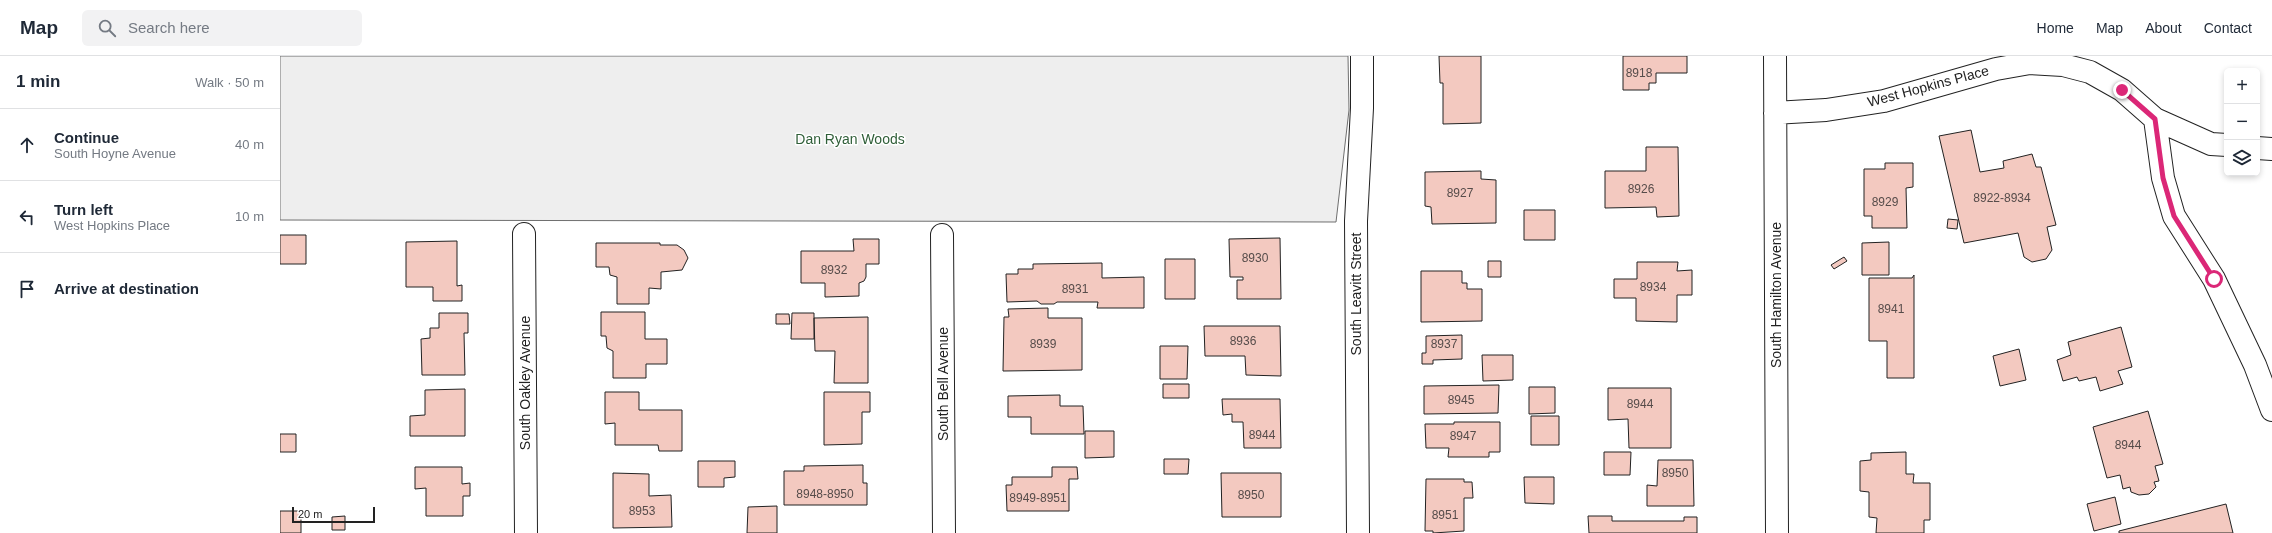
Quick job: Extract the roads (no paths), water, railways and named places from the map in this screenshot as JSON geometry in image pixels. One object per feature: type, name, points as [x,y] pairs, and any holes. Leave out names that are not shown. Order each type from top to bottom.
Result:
[{"type":"street","name":"South Leavitt Street","points":[[1358,533],[1356,221],[1362,108],[1362,56]]},
{"type":"street","name":"South Hamilton Avenue","points":[[1775,56],[1777,533]]},
{"type":"street","name":"West Hopkins Place","points":[[1775,112],[1826,110],[1884,101],[1996,69],[2030,63],[2063,65],[2090,72],[2122,90],[2155,119],[2211,144],[2224,145]]},
{"type":"street","points":[[2155,119],[2163,178],[2174,216],[2214,279],[2255,365],[2272,410]]},
{"type":"street","points":[[2260,148],[2272,149]]},
{"type":"street","name":"South Oakley Avenue","points":[[524,234],[526,533]]},
{"type":"street","name":"South Bell Avenue","points":[[942,235],[944,533]]},
{"type":"park label","name":"Dan Ryan Woods","points":[[850,139]]}]
